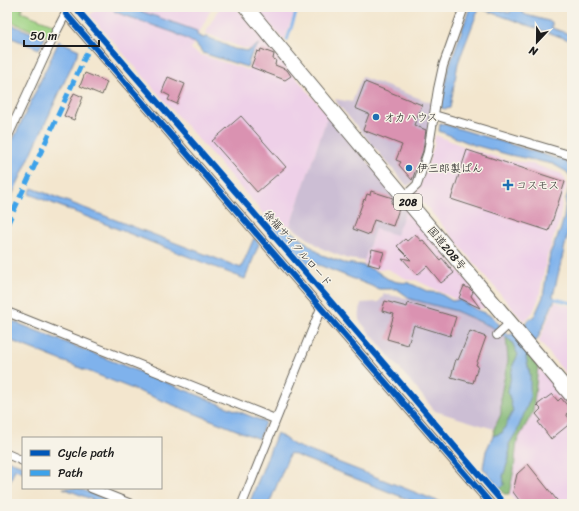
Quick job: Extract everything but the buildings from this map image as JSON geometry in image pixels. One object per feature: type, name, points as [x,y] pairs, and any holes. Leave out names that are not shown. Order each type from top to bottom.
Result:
[{"type":"highway","name":"国道208号","points":[[246,7],[508,325],[572,396]]},
{"type":"street","points":[[404,197],[417,185],[428,152],[443,66],[464,7]]},
{"type":"street","points":[[7,138],[52,40],[68,10],[321,308],[491,504]]},
{"type":"street","points":[[434,115],[569,155],[572,158]]},
{"type":"street","points":[[242,504],[321,308]]},
{"type":"street","points":[[7,312],[275,419]]},
{"type":"street","points":[[497,335],[508,325]]},
{"type":"street","points":[[7,454],[22,461]]},
{"type":"street","points":[[94,489],[131,504]]},
{"type":"shaded area","points":[[99,7],[212,7],[191,49],[198,54],[248,70],[254,54],[249,49],[205,33],[220,7],[236,7],[328,115],[290,226],[268,219],[176,114],[90,15]]},
{"type":"shaded area","points":[[255,7],[296,7],[284,41],[278,34]]},
{"type":"shaded area","points":[[362,77],[432,103],[428,141],[415,181],[407,186],[335,99],[352,102]]},
{"type":"shaded area","points":[[328,115],[407,208],[396,235],[375,229],[364,261],[348,259],[323,249],[290,226]]},
{"type":"shaded area","points":[[435,135],[473,150],[510,161],[529,163],[562,174],[566,181],[560,220],[547,257],[539,298],[533,312],[524,322],[415,193],[419,187],[434,146]]},
{"type":"shaded area","points":[[407,208],[489,306],[477,310],[416,280],[409,280],[387,269],[377,270],[363,264],[375,229]]},
{"type":"shaded area","points":[[384,294],[411,299],[456,311],[492,327],[506,337],[508,360],[501,394],[501,414],[494,429],[435,411],[359,320],[361,303],[379,302]]},
{"type":"shaded area","points":[[555,302],[572,307],[572,381],[539,341]]},
{"type":"shaded area","points":[[538,367],[572,406],[572,504],[517,504],[509,494],[514,470],[517,441],[533,412]]},
{"type":"green space","points":[[7,7],[23,7],[21,12],[55,25],[48,37],[7,20]]},
{"type":"green space","points":[[506,337],[512,342],[518,355],[513,365],[508,392],[513,411],[502,433],[493,436],[494,429],[501,414],[501,394],[508,360]]},
{"type":"green space","points":[[527,354],[538,367],[533,412],[517,441],[514,470],[509,494],[504,494],[500,489],[504,485],[503,476],[509,458],[509,444],[517,431],[530,375],[526,358]]},
{"type":"water","points":[[112,7],[129,7],[197,31],[197,35],[203,38],[207,37],[234,49],[248,51],[259,44],[252,53],[247,67],[203,53],[196,44],[175,33],[115,12]]},
{"type":"water","points":[[470,7],[489,7],[510,13],[512,7],[515,7],[526,15],[552,22],[552,28],[572,35],[572,41],[479,8],[458,63],[450,108],[441,108],[448,70]]},
{"type":"water","points":[[7,23],[45,38],[39,49],[7,36]]},
{"type":"water","points":[[59,41],[79,50],[7,206],[7,153]]},
{"type":"water","points":[[440,123],[565,161],[572,170],[572,216],[553,296],[555,299],[538,338],[527,354],[526,358],[530,375],[530,399],[517,431],[509,444],[509,458],[503,476],[504,485],[500,489],[483,468],[486,451],[493,436],[502,433],[513,411],[508,392],[513,365],[518,355],[512,342],[492,327],[456,311],[411,299],[397,289],[379,289],[314,263],[307,263],[296,251],[292,250],[272,227],[275,225],[294,233],[322,255],[344,263],[361,265],[376,271],[388,279],[397,282],[409,283],[429,292],[439,293],[452,301],[459,300],[492,316],[508,335],[513,334],[535,315],[543,297],[550,253],[560,231],[564,217],[571,179],[567,172],[553,164],[510,155],[474,145],[439,131]]},
{"type":"water","points":[[32,188],[241,268],[254,238],[259,244],[245,279],[29,194]]},
{"type":"water","points":[[7,319],[265,422],[259,439],[7,339]]},
{"type":"water","points":[[277,433],[294,445],[445,504],[420,504],[290,453],[269,504],[249,504]]},
{"type":"water","points":[[7,460],[22,466],[22,472],[15,469],[7,489]]},
{"type":"water","points":[[66,489],[80,489],[118,504],[103,504]]},
{"type":"waterway","points":[[287,40],[298,7]]},
{"type":"waterway","points":[[555,299],[572,303]]},
{"type":"marked path","points":[[7,225],[91,44]]},
{"type":"cycle path","name":"徐福サイクルロード","points":[[75,7],[504,504]]},
{"type":"cycle path","points":[[66,14],[491,504]]},
{"type":"place","name":"オカハウス","points":[[376,117]]},
{"type":"place","name":"伊三郎製ぱん","points":[[409,168]]},
{"type":"place","name":"コスモス","points":[[508,185]]}]
